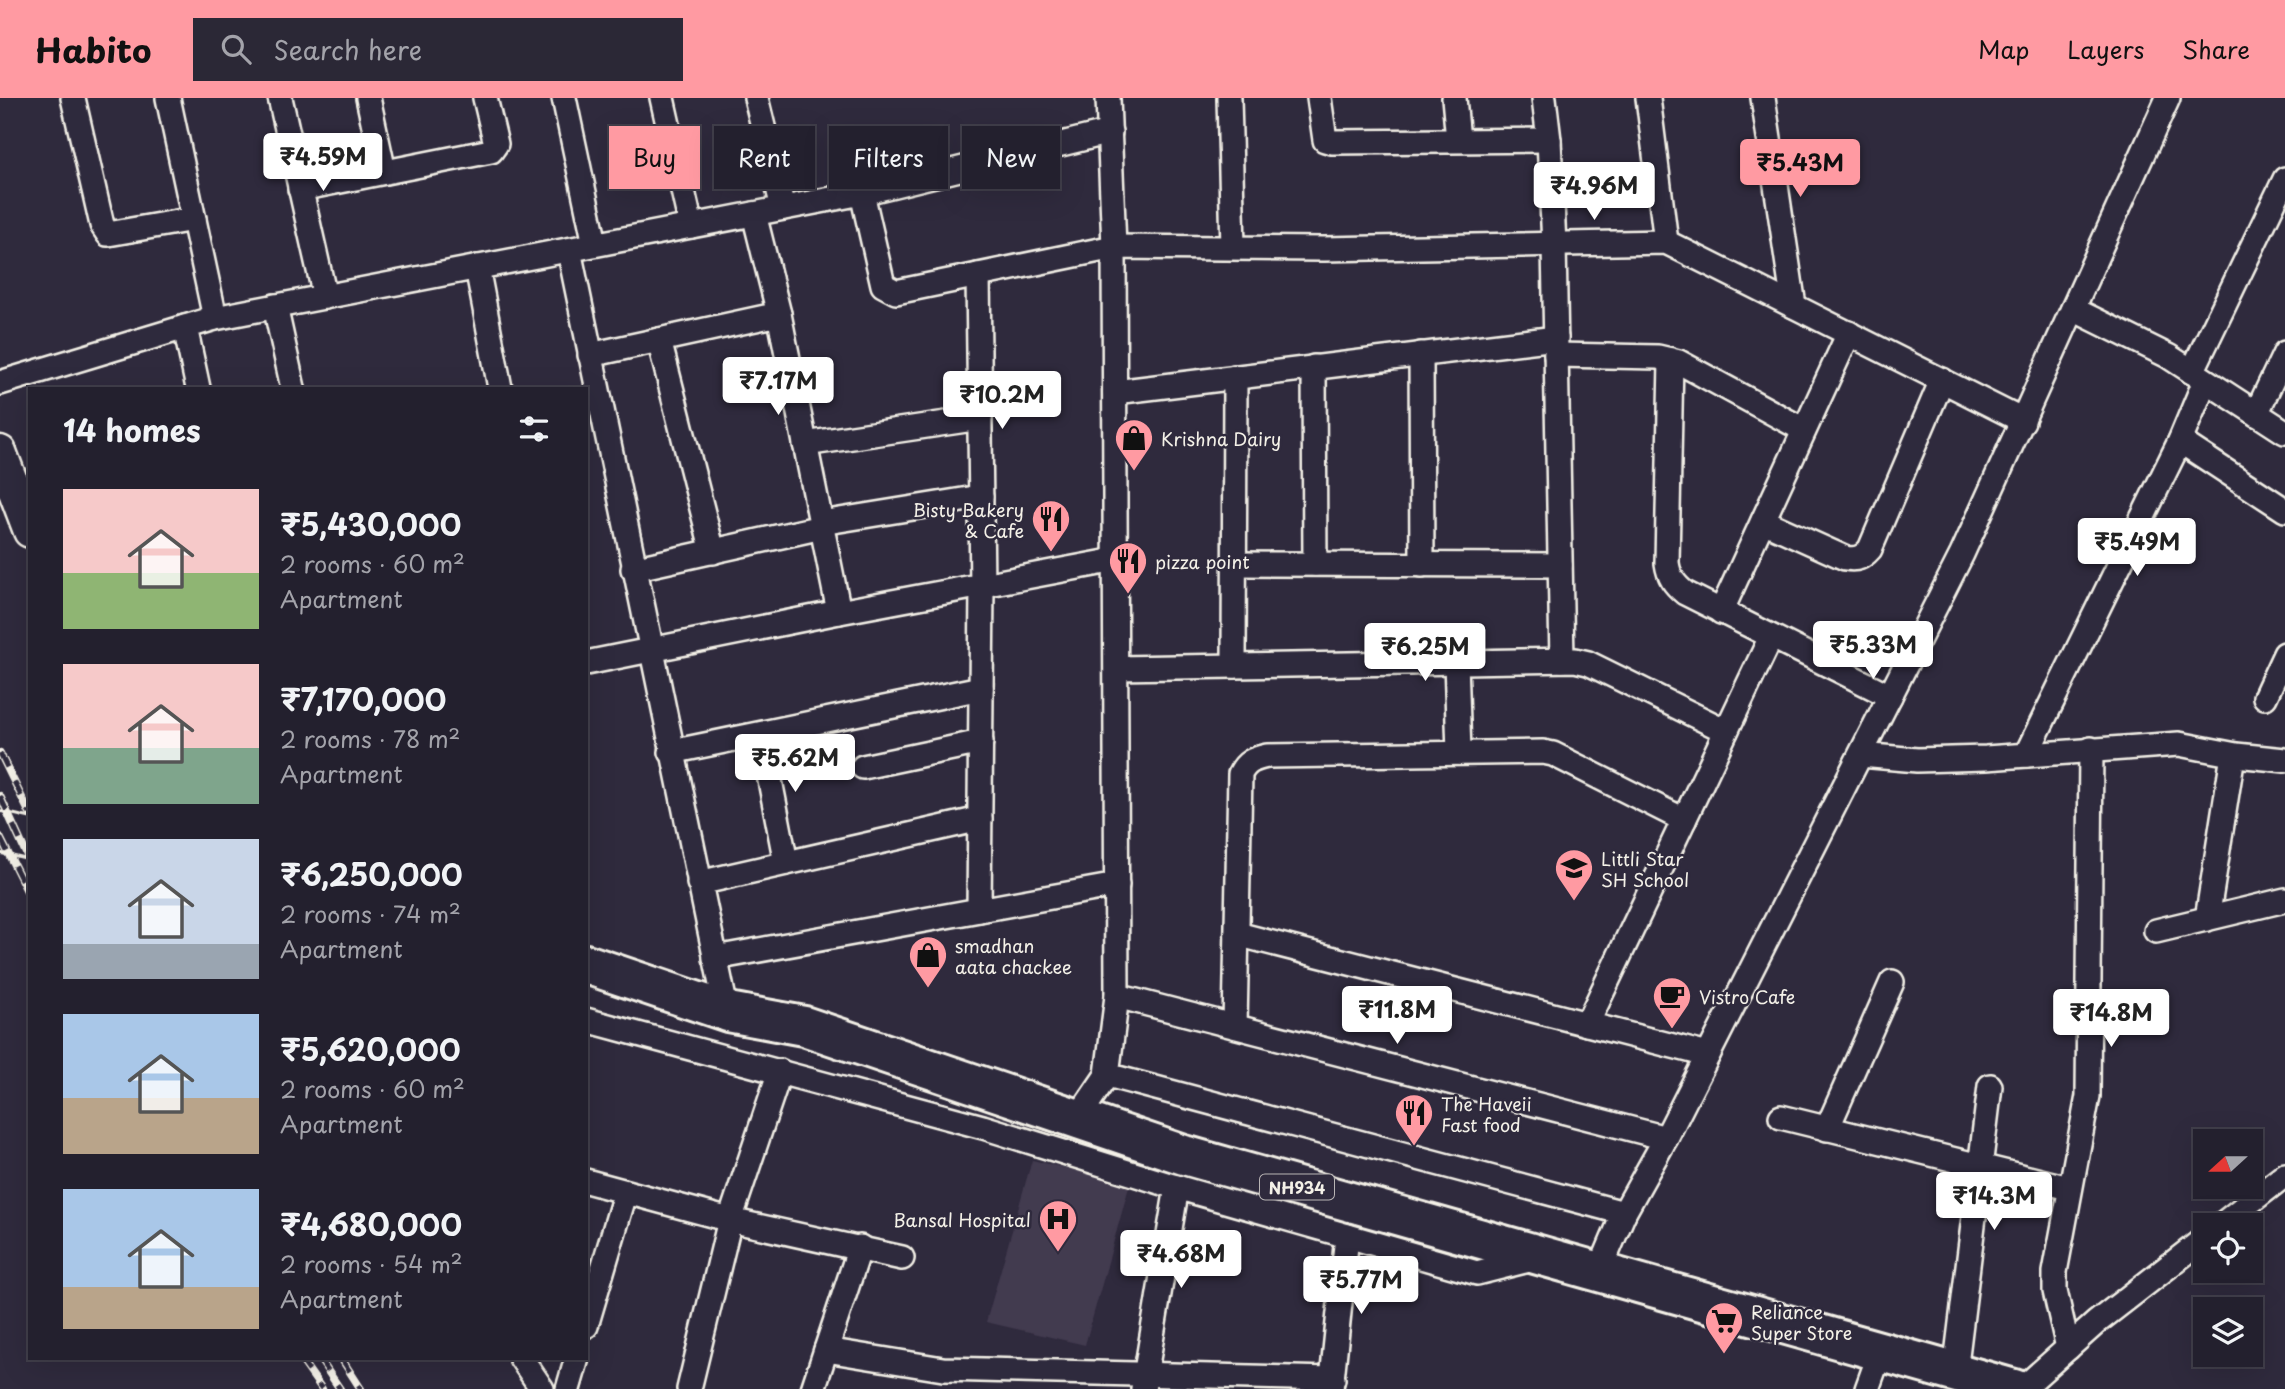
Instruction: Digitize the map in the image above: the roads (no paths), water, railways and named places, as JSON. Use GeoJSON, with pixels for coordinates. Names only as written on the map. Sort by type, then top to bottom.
{"type":"FeatureCollection","features":[{"type":"Feature","properties":{"kind":"highway"},"geometry":{"type":"LineString","coordinates":[[0,832],[28,839]]}},
{"type":"Feature","properties":{"kind":"highway","name":"NH934"},"geometry":{"type":"LineString","coordinates":[[588,965],[728,1012],[804,1026],[1184,1155],[2014,1389]]}},
{"type":"Feature","properties":{"kind":"main road"},"geometry":{"type":"LineString","coordinates":[[0,452],[28,526]]}},
{"type":"Feature","properties":{"kind":"street"},"geometry":{"type":"LineString","coordinates":[[73,98],[102,225],[108,234],[194,219]]}},
{"type":"Feature","properties":{"kind":"street"},"geometry":{"type":"LineString","coordinates":[[168,98],[215,317]]}},
{"type":"Feature","properties":{"kind":"street"},"geometry":{"type":"LineString","coordinates":[[280,98],[325,296]]}},
{"type":"Feature","properties":{"kind":"street"},"geometry":{"type":"LineString","coordinates":[[368,98],[384,172]]}},
{"type":"Feature","properties":{"kind":"street"},"geometry":{"type":"LineString","coordinates":[[300,189],[495,148],[485,98]]}},
{"type":"Feature","properties":{"kind":"street"},"geometry":{"type":"LineString","coordinates":[[564,98],[595,244]]}},
{"type":"Feature","properties":{"kind":"street"},"geometry":{"type":"LineString","coordinates":[[662,98],[691,226]]}},
{"type":"Feature","properties":{"kind":"street"},"geometry":{"type":"LineString","coordinates":[[1077,1119],[1107,1075],[1117,996],[1114,247],[1108,98]]}},
{"type":"Feature","properties":{"kind":"street"},"geometry":{"type":"LineString","coordinates":[[1229,98],[1233,247]]}},
{"type":"Feature","properties":{"kind":"street"},"geometry":{"type":"LineString","coordinates":[[1319,98],[1322,133],[1325,139],[1332,142],[1549,140]]}},
{"type":"Feature","properties":{"kind":"street"},"geometry":{"type":"LineString","coordinates":[[1454,98],[1458,140]]}},
{"type":"Feature","properties":{"kind":"street"},"geometry":{"type":"LineString","coordinates":[[1544,98],[1549,140],[1554,245],[1562,660]]}},
{"type":"Feature","properties":{"kind":"street"},"geometry":{"type":"LineString","coordinates":[[1648,98],[1666,243]]}},
{"type":"Feature","properties":{"kind":"street"},"geometry":{"type":"LineString","coordinates":[[1763,98],[1794,306]]}},
{"type":"Feature","properties":{"kind":"street"},"geometry":{"type":"LineString","coordinates":[[1599,1272],[1624,1213],[1666,1138],[1962,554],[2168,98]]}},
{"type":"Feature","properties":{"kind":"street"},"geometry":{"type":"LineString","coordinates":[[761,99],[783,208]]}},
{"type":"Feature","properties":{"kind":"street"},"geometry":{"type":"LineString","coordinates":[[0,383],[215,317],[862,193],[1110,132]]}},
{"type":"Feature","properties":{"kind":"street"},"geometry":{"type":"LineString","coordinates":[[2026,755],[2180,441],[2199,377],[2285,179]]}},
{"type":"Feature","properties":{"kind":"street"},"geometry":{"type":"LineString","coordinates":[[862,193],[883,285],[887,290],[896,292],[1114,247],[1666,243],[2022,421]]}},
{"type":"Feature","properties":{"kind":"street"},"geometry":{"type":"LineString","coordinates":[[754,214],[779,314],[839,612]]}},
{"type":"Feature","properties":{"kind":"street"},"geometry":{"type":"LineString","coordinates":[[569,250],[649,650],[724,999]]}},
{"type":"Feature","properties":{"kind":"street"},"geometry":{"type":"LineString","coordinates":[[477,267],[499,387]]}},
{"type":"Feature","properties":{"kind":"street"},"geometry":{"type":"LineString","coordinates":[[978,275],[982,587],[979,910]]}},
{"type":"Feature","properties":{"kind":"street"},"geometry":{"type":"LineString","coordinates":[[275,306],[293,387]]}},
{"type":"Feature","properties":{"kind":"street"},"geometry":{"type":"LineString","coordinates":[[2073,309],[2168,356],[2285,432]]}},
{"type":"Feature","properties":{"kind":"street"},"geometry":{"type":"LineString","coordinates":[[590,355],[779,314]]}},
{"type":"Feature","properties":{"kind":"street"},"geometry":{"type":"LineString","coordinates":[[186,327],[198,387]]}},
{"type":"Feature","properties":{"kind":"street"},"geometry":{"type":"LineString","coordinates":[[1721,611],[1849,333]]}},
{"type":"Feature","properties":{"kind":"street"},"geometry":{"type":"LineString","coordinates":[[659,340],[713,552]]}},
{"type":"Feature","properties":{"kind":"street"},"geometry":{"type":"LineString","coordinates":[[1115,392],[1421,355],[1556,347],[1671,360],[1804,430]]}},
{"type":"Feature","properties":{"kind":"street"},"geometry":{"type":"LineString","coordinates":[[2256,414],[2285,354]]}},
{"type":"Feature","properties":{"kind":"street"},"geometry":{"type":"LineString","coordinates":[[1421,355],[1423,565]]}},
{"type":"Feature","properties":{"kind":"street"},"geometry":{"type":"LineString","coordinates":[[1671,360],[1668,574],[1685,593],[1890,696]]}},
{"type":"Feature","properties":{"kind":"street"},"geometry":{"type":"LineString","coordinates":[[1314,368],[1315,564]]}},
{"type":"Feature","properties":{"kind":"street"},"geometry":{"type":"LineString","coordinates":[[1234,666],[1235,377]]}},
{"type":"Feature","properties":{"kind":"street"},"geometry":{"type":"LineString","coordinates":[[1763,521],[1845,558],[1856,560],[1863,557],[1870,549],[1942,380]]}},
{"type":"Feature","properties":{"kind":"street"},"geometry":{"type":"LineString","coordinates":[[805,444],[980,418]]}},
{"type":"Feature","properties":{"kind":"street"},"geometry":{"type":"LineString","coordinates":[[2180,441],[2285,510]]}},
{"type":"Feature","properties":{"kind":"street"},"geometry":{"type":"LineString","coordinates":[[633,569],[822,525],[981,497]]}},
{"type":"Feature","properties":{"kind":"street"},"geometry":{"type":"LineString","coordinates":[[588,663],[1116,560]]}},
{"type":"Feature","properties":{"kind":"street"},"geometry":{"type":"LineString","coordinates":[[1235,564],[1560,565]]}},
{"type":"Feature","properties":{"kind":"street"},"geometry":{"type":"LineString","coordinates":[[1587,1024],[1771,636]]}},
{"type":"Feature","properties":{"kind":"street"},"geometry":{"type":"LineString","coordinates":[[2265,697],[2285,654]]}},
{"type":"Feature","properties":{"kind":"street"},"geometry":{"type":"LineString","coordinates":[[1117,668],[1562,660],[1588,663],[1726,731]]}},
{"type":"Feature","properties":{"kind":"street"},"geometry":{"type":"LineString","coordinates":[[1455,661],[1459,753]]}},
{"type":"Feature","properties":{"kind":"street"},"geometry":{"type":"LineString","coordinates":[[671,752],[981,688]]}},
{"type":"Feature","properties":{"kind":"street"},"geometry":{"type":"LineString","coordinates":[[761,734],[786,863]]}},
{"type":"Feature","properties":{"kind":"street"},"geometry":{"type":"LineString","coordinates":[[863,767],[981,742]]}},
{"type":"Feature","properties":{"kind":"street"},"geometry":{"type":"LineString","coordinates":[[1861,755],[1917,760],[2190,744],[2233,755],[2285,760]]}},
{"type":"Feature","properties":{"kind":"street"},"geometry":{"type":"LineString","coordinates":[[2068,1348],[2055,1291],[2054,1272],[2088,1088],[2091,750]]}},
{"type":"Feature","properties":{"kind":"street"},"geometry":{"type":"LineString","coordinates":[[1236,1026],[1240,774],[1245,764],[1267,756],[1553,754],[1684,820]]}},
{"type":"Feature","properties":{"kind":"street"},"geometry":{"type":"LineString","coordinates":[[2207,919],[2233,755]]}},
{"type":"Feature","properties":{"kind":"street"},"geometry":{"type":"LineString","coordinates":[[699,883],[980,819]]}},
{"type":"Feature","properties":{"kind":"street"},"geometry":{"type":"LineString","coordinates":[[715,958],[1117,885]]}},
{"type":"Feature","properties":{"kind":"street"},"geometry":{"type":"LineString","coordinates":[[2156,931],[2285,900]]}},
{"type":"Feature","properties":{"kind":"street"},"geometry":{"type":"LineString","coordinates":[[1237,934],[1708,1055]]}},
{"type":"Feature","properties":{"kind":"street"},"geometry":{"type":"LineString","coordinates":[[1827,1129],[1892,982]]}},
{"type":"Feature","properties":{"kind":"street"},"geometry":{"type":"LineString","coordinates":[[1117,996],[1666,1138]]}},
{"type":"Feature","properties":{"kind":"street"},"geometry":{"type":"LineString","coordinates":[[588,1021],[983,1127],[1177,1187],[1477,1273],[1543,1256]]}},
{"type":"Feature","properties":{"kind":"street"},"geometry":{"type":"LineString","coordinates":[[689,1389],[730,1220],[780,1071]]}},
{"type":"Feature","properties":{"kind":"street"},"geometry":{"type":"LineString","coordinates":[[1107,1075],[1624,1213]]}},
{"type":"Feature","properties":{"kind":"street"},"geometry":{"type":"LineString","coordinates":[[1955,1372],[1990,1086]]}},
{"type":"Feature","properties":{"kind":"street"},"geometry":{"type":"LineString","coordinates":[[1781,1117],[2069,1188]]}},
{"type":"Feature","properties":{"kind":"street"},"geometry":{"type":"LineString","coordinates":[[2236,1213],[2285,1175]]}},
{"type":"Feature","properties":{"kind":"street"},"geometry":{"type":"LineString","coordinates":[[588,1182],[625,1194],[730,1220],[902,1258]]}},
{"type":"Feature","properties":{"kind":"street"},"geometry":{"type":"LineString","coordinates":[[1143,1381],[1177,1187]]}},
{"type":"Feature","properties":{"kind":"street"},"geometry":{"type":"LineString","coordinates":[[588,1318],[625,1194]]}},
{"type":"Feature","properties":{"kind":"street"},"geometry":{"type":"LineString","coordinates":[[826,1350],[922,1368],[1143,1381],[1332,1384],[1347,1236]]}},
{"type":"Feature","properties":{"kind":"street"},"geometry":{"type":"LineString","coordinates":[[813,1389],[860,1247]]}},
{"type":"Feature","properties":{"kind":"street"},"geometry":{"type":"LineString","coordinates":[[2022,1389],[2068,1348],[2193,1248]]}},
{"type":"Feature","properties":{"kind":"street"},"geometry":{"type":"LineString","coordinates":[[1867,1389],[1880,1353]]}},
{"type":"Feature","properties":{"kind":"street"},"geometry":{"type":"LineString","coordinates":[[523,1360],[542,1389]]}},
{"type":"Feature","properties":{"kind":"street"},"geometry":{"type":"LineString","coordinates":[[568,1389],[576,1360]]}},
{"type":"Feature","properties":{"kind":"railway"},"geometry":{"type":"LineString","coordinates":[[0,753],[28,810]]}},
{"type":"Feature","properties":{"kind":"railway"},"geometry":{"type":"LineString","coordinates":[[0,796],[28,858]]}},
{"type":"Feature","properties":{"kind":"railway"},"geometry":{"type":"LineString","coordinates":[[0,837],[28,893]]}},
{"type":"Feature","properties":{"kind":"railway"},"geometry":{"type":"LineString","coordinates":[[301,1360],[322,1389]]}},
{"type":"Feature","properties":{"kind":"railway"},"geometry":{"type":"LineString","coordinates":[[320,1360],[340,1389]]}},
{"type":"Feature","properties":{"kind":"railway"},"geometry":{"type":"LineString","coordinates":[[342,1360],[361,1389]]}},
{"type":"Feature","properties":{"kind":"place","name":"Krishna Dairy"},"geometry":{"type":"Point","coordinates":[1134,472]}},
{"type":"Feature","properties":{"kind":"place","name":"Bisty Bakery & Cafe"},"geometry":{"type":"Point","coordinates":[1051,553]}},
{"type":"Feature","properties":{"kind":"place","name":"pizza point"},"geometry":{"type":"Point","coordinates":[1128,595]}},
{"type":"Feature","properties":{"kind":"place","name":"Littli Star SH School"},"geometry":{"type":"Point","coordinates":[1574,902]}},
{"type":"Feature","properties":{"kind":"place","name":"smadhan aata chackee"},"geometry":{"type":"Point","coordinates":[928,989]}},
{"type":"Feature","properties":{"kind":"place","name":"Vistro Cafe"},"geometry":{"type":"Point","coordinates":[1672,1030]}},
{"type":"Feature","properties":{"kind":"place","name":"The Haveii Fast food"},"geometry":{"type":"Point","coordinates":[1414,1147]}},
{"type":"Feature","properties":{"kind":"place","name":"Bansal Hospital"},"geometry":{"type":"Point","coordinates":[1058,1253]}},
{"type":"Feature","properties":{"kind":"place","name":"Reliance Super Store"},"geometry":{"type":"Point","coordinates":[1724,1355]}}]}
